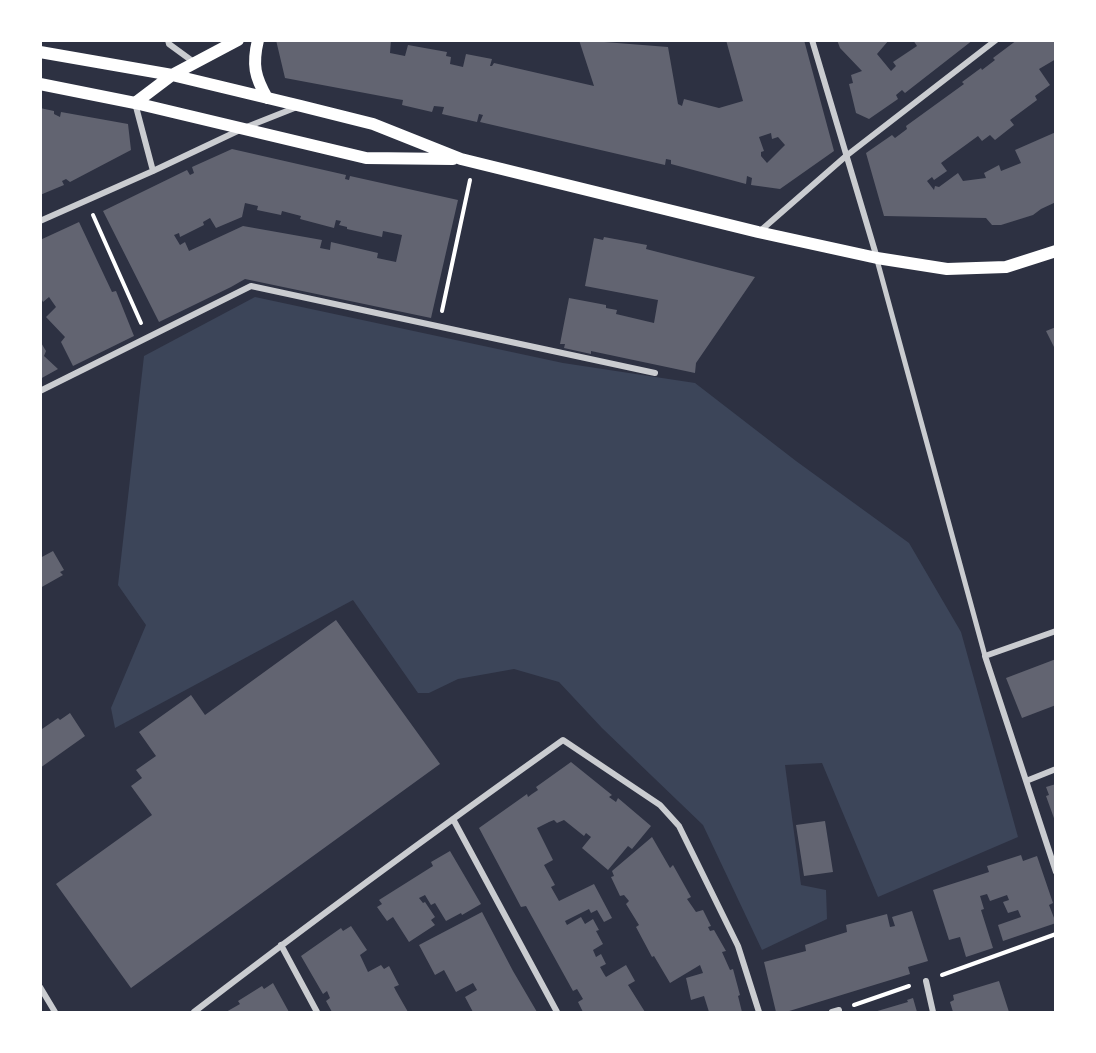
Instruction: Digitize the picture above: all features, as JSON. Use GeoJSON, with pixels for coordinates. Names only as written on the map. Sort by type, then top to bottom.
{"type":"FeatureCollection","features":[{"type":"Feature","properties":{"kind":"main road"},"geometry":{"type":"LineString","coordinates":[[135,103],[172,75],[237,40]]}},
{"type":"Feature","properties":{"kind":"main road"},"geometry":{"type":"LineString","coordinates":[[258,40],[256,74],[258,83],[267,98]]}},
{"type":"Feature","properties":{"kind":"main road"},"geometry":{"type":"LineString","coordinates":[[40,52],[172,75],[301,106],[373,124],[461,159],[758,232],[877,258],[947,269],[1006,267],[1056,251]]}},
{"type":"Feature","properties":{"kind":"main road"},"geometry":{"type":"LineString","coordinates":[[40,84],[135,103],[366,158],[461,159]]}},
{"type":"Feature","properties":{"kind":"street"},"geometry":{"type":"LineString","coordinates":[[168,40],[195,63]]}},
{"type":"Feature","properties":{"kind":"street"},"geometry":{"type":"LineString","coordinates":[[812,40],[877,258],[985,656],[1056,872]]}},
{"type":"Feature","properties":{"kind":"street"},"geometry":{"type":"LineString","coordinates":[[758,232],[846,156],[996,40]]}},
{"type":"Feature","properties":{"kind":"street"},"geometry":{"type":"LineString","coordinates":[[135,103],[153,171]]}},
{"type":"Feature","properties":{"kind":"street"},"geometry":{"type":"LineString","coordinates":[[40,221],[244,128],[301,106]]}},
{"type":"Feature","properties":{"kind":"street"},"geometry":{"type":"LineString","coordinates":[[40,391],[251,286],[655,373]]}},
{"type":"Feature","properties":{"kind":"street"},"geometry":{"type":"LineString","coordinates":[[985,656],[1056,631]]}},
{"type":"Feature","properties":{"kind":"street"},"geometry":{"type":"LineString","coordinates":[[194,1012],[281,945],[563,740],[660,805],[679,826],[738,946],[759,1012]]}},
{"type":"Feature","properties":{"kind":"street"},"geometry":{"type":"LineString","coordinates":[[1026,781],[1056,769]]}},
{"type":"Feature","properties":{"kind":"street"},"geometry":{"type":"LineString","coordinates":[[453,819],[557,1012]]}},
{"type":"Feature","properties":{"kind":"street"},"geometry":{"type":"LineString","coordinates":[[281,945],[317,1012]]}},
{"type":"Feature","properties":{"kind":"street"},"geometry":{"type":"LineString","coordinates":[[926,981],[933,1012]]}},
{"type":"Feature","properties":{"kind":"street"},"geometry":{"type":"LineString","coordinates":[[40,987],[55,1012]]}},
{"type":"Feature","properties":{"kind":"path"},"geometry":{"type":"LineString","coordinates":[[439,326],[474,162]]}},
{"type":"Feature","properties":{"kind":"path"},"geometry":{"type":"LineString","coordinates":[[86,201],[148,338]]}},
{"type":"Feature","properties":{"kind":"path"},"geometry":{"type":"LineString","coordinates":[[836,1011],[1056,934]]}},
{"type":"Feature","properties":{"kind":"shaded area"},"geometry":{"type":"Polygon","coordinates":[[[255,297],[563,363],[695,383],[796,461],[909,543],[961,632],[1018,837],[878,897],[822,763],[785,765],[801,885],[826,890],[827,919],[762,950],[703,825],[602,728],[559,682],[514,669],[458,679],[429,693],[418,693],[353,600],[115,728],[111,708],[146,625],[118,585],[144,356],[255,297]]]}},
{"type":"Feature","properties":{"kind":"building"},"geometry":{"type":"Polygon","coordinates":[[[276,40],[391,40],[390,53],[405,56],[408,45],[447,52],[446,56],[451,57],[450,64],[463,67],[466,54],[492,59],[490,66],[494,63],[594,86],[579,40],[668,47],[678,104],[682,106],[684,99],[719,108],[743,101],[726,40],[804,40],[834,151],[780,189],[751,185],[752,178],[747,176],[746,184],[671,164],[671,160],[666,159],[665,165],[480,122],[483,115],[479,114],[477,122],[442,114],[444,107],[434,106],[432,112],[402,105],[403,100],[285,78],[276,40]],[[771,133],[759,137],[764,151],[761,152],[761,156],[767,163],[785,145],[778,137],[772,139],[771,133]]]}},
{"type":"Feature","properties":{"kind":"building"},"geometry":{"type":"Polygon","coordinates":[[[837,40],[889,40],[877,54],[891,71],[896,66],[893,62],[917,46],[913,40],[973,40],[905,93],[902,90],[896,95],[898,99],[869,119],[856,113],[849,84],[853,83],[851,75],[862,71],[840,48],[837,40]]]}},
{"type":"Feature","properties":{"kind":"building"},"geometry":{"type":"Polygon","coordinates":[[[1017,40],[1056,40],[1056,59],[1039,69],[1050,85],[1035,96],[1037,100],[1010,120],[1014,125],[995,140],[990,135],[982,141],[978,136],[941,163],[947,171],[934,180],[932,177],[927,181],[934,190],[935,186],[939,187],[958,173],[963,181],[986,178],[984,173],[999,165],[1001,171],[1021,163],[1015,150],[1056,132],[1056,202],[1033,215],[1001,225],[992,225],[986,218],[884,216],[866,153],[892,135],[895,138],[907,129],[906,126],[964,84],[962,82],[995,60],[993,58],[1017,40]]]}},
{"type":"Feature","properties":{"kind":"building"},"geometry":{"type":"Polygon","coordinates":[[[40,108],[54,111],[54,114],[60,117],[61,112],[128,124],[131,150],[70,182],[66,179],[62,181],[64,185],[40,195],[40,108]]]}},
{"type":"Feature","properties":{"kind":"building"},"geometry":{"type":"Polygon","coordinates":[[[232,149],[346,175],[345,179],[349,180],[350,176],[458,200],[431,318],[245,279],[159,322],[103,211],[187,170],[190,175],[194,173],[192,167],[232,149]],[[245,203],[242,217],[216,228],[210,218],[203,222],[204,225],[180,237],[179,233],[174,235],[180,245],[185,242],[189,251],[243,226],[322,240],[320,248],[330,250],[331,242],[378,253],[377,258],[396,262],[402,235],[383,231],[382,237],[347,229],[339,225],[341,221],[336,220],[334,228],[300,219],[301,216],[282,211],[281,215],[257,210],[258,206],[245,203]]]}},
{"type":"Feature","properties":{"kind":"building"},"geometry":{"type":"Polygon","coordinates":[[[79,222],[112,292],[116,291],[134,336],[73,366],[61,342],[65,337],[46,317],[56,307],[49,297],[43,302],[40,296],[40,240],[79,222]]]}},
{"type":"Feature","properties":{"kind":"building"},"geometry":{"type":"Polygon","coordinates":[[[604,237],[647,245],[646,249],[755,277],[696,363],[695,373],[591,351],[591,354],[564,348],[565,344],[560,344],[569,298],[606,305],[606,308],[617,310],[616,314],[654,323],[658,300],[585,286],[594,238],[603,240],[604,237]]]}},
{"type":"Feature","properties":{"kind":"building"},"geometry":{"type":"Polygon","coordinates":[[[1056,327],[1056,351],[1046,331],[1056,327]]]}},
{"type":"Feature","properties":{"kind":"building"},"geometry":{"type":"Polygon","coordinates":[[[40,341],[46,351],[44,356],[58,369],[40,379],[40,341]]]}},
{"type":"Feature","properties":{"kind":"building"},"geometry":{"type":"Polygon","coordinates":[[[53,551],[64,570],[60,572],[63,575],[40,588],[40,558],[53,551]]]}},
{"type":"Feature","properties":{"kind":"building"},"geometry":{"type":"Polygon","coordinates":[[[336,620],[440,764],[131,988],[56,884],[152,815],[131,786],[142,778],[136,770],[156,756],[139,732],[191,695],[205,715],[336,620]]]}},
{"type":"Feature","properties":{"kind":"building"},"geometry":{"type":"Polygon","coordinates":[[[1056,659],[1056,705],[1022,718],[1006,678],[1056,659]]]}},
{"type":"Feature","properties":{"kind":"building"},"geometry":{"type":"Polygon","coordinates":[[[70,713],[85,736],[40,768],[40,725],[42,729],[70,713]]]}},
{"type":"Feature","properties":{"kind":"building"},"geometry":{"type":"Polygon","coordinates":[[[571,762],[612,795],[609,797],[616,802],[618,798],[651,826],[632,849],[628,846],[608,870],[582,848],[591,837],[586,833],[584,836],[564,820],[557,823],[554,820],[537,828],[553,860],[544,865],[555,885],[551,887],[559,901],[594,884],[612,918],[604,922],[597,910],[591,913],[589,909],[565,921],[567,925],[581,917],[585,924],[593,919],[603,944],[593,950],[596,957],[601,954],[606,964],[600,967],[606,977],[626,965],[635,981],[628,985],[645,1012],[583,1012],[578,1002],[583,999],[577,989],[573,991],[526,906],[521,907],[479,828],[527,794],[528,797],[538,790],[536,787],[571,762]]]}},
{"type":"Feature","properties":{"kind":"building"},"geometry":{"type":"Polygon","coordinates":[[[1056,784],[1055,821],[1046,796],[1049,795],[1046,787],[1056,784]]]}},
{"type":"Feature","properties":{"kind":"building"},"geometry":{"type":"Polygon","coordinates":[[[825,821],[833,872],[804,876],[796,825],[825,821]]]}},
{"type":"Feature","properties":{"kind":"building"},"geometry":{"type":"Polygon","coordinates":[[[652,837],[670,868],[673,865],[691,897],[687,899],[696,912],[703,910],[711,926],[708,927],[710,931],[714,930],[726,951],[722,952],[730,970],[733,969],[742,1012],[709,1012],[704,996],[691,1000],[686,978],[703,973],[700,965],[670,983],[654,956],[652,957],[636,927],[639,925],[626,904],[629,901],[624,895],[620,896],[611,877],[614,876],[612,871],[652,837]]]}},
{"type":"Feature","properties":{"kind":"building"},"geometry":{"type":"Polygon","coordinates":[[[450,851],[481,904],[446,921],[435,903],[431,905],[425,895],[419,898],[423,903],[425,902],[435,917],[431,920],[435,925],[409,942],[393,917],[387,921],[377,907],[382,904],[379,900],[433,866],[431,862],[450,851]]]}},
{"type":"Feature","properties":{"kind":"building"},"geometry":{"type":"Polygon","coordinates":[[[1021,855],[1023,861],[1037,856],[1053,903],[1049,905],[1056,923],[1003,941],[998,925],[1021,917],[1018,910],[1008,913],[1003,902],[1009,900],[1007,895],[990,901],[987,894],[980,896],[984,909],[981,910],[993,948],[966,957],[960,937],[949,940],[933,890],[989,872],[987,866],[1021,855]]]}},
{"type":"Feature","properties":{"kind":"building"},"geometry":{"type":"Polygon","coordinates":[[[912,911],[928,961],[908,967],[910,974],[786,1012],[776,1012],[764,962],[806,951],[805,945],[847,932],[846,925],[887,914],[890,927],[895,926],[892,917],[912,911]]]}},
{"type":"Feature","properties":{"kind":"building"},"geometry":{"type":"Polygon","coordinates":[[[482,912],[537,1012],[473,1012],[465,997],[477,990],[473,983],[456,992],[444,970],[435,975],[419,945],[482,912]]]}},
{"type":"Feature","properties":{"kind":"building"},"geometry":{"type":"Polygon","coordinates":[[[351,926],[367,950],[360,955],[368,972],[381,965],[384,969],[389,966],[399,985],[394,987],[408,1012],[332,1012],[326,1001],[330,998],[327,991],[323,994],[301,956],[341,928],[343,931],[351,926]]]}},
{"type":"Feature","properties":{"kind":"building"},"geometry":{"type":"Polygon","coordinates":[[[999,981],[1009,1012],[953,1012],[950,1002],[954,1000],[953,995],[999,981]]]}},
{"type":"Feature","properties":{"kind":"building"},"geometry":{"type":"Polygon","coordinates":[[[273,983],[289,1012],[226,1012],[240,1004],[238,1001],[262,986],[264,989],[273,983]]]}},
{"type":"Feature","properties":{"kind":"building"},"geometry":{"type":"Polygon","coordinates":[[[913,998],[917,1012],[874,1012],[908,1002],[907,1000],[913,998]]]}}]}
